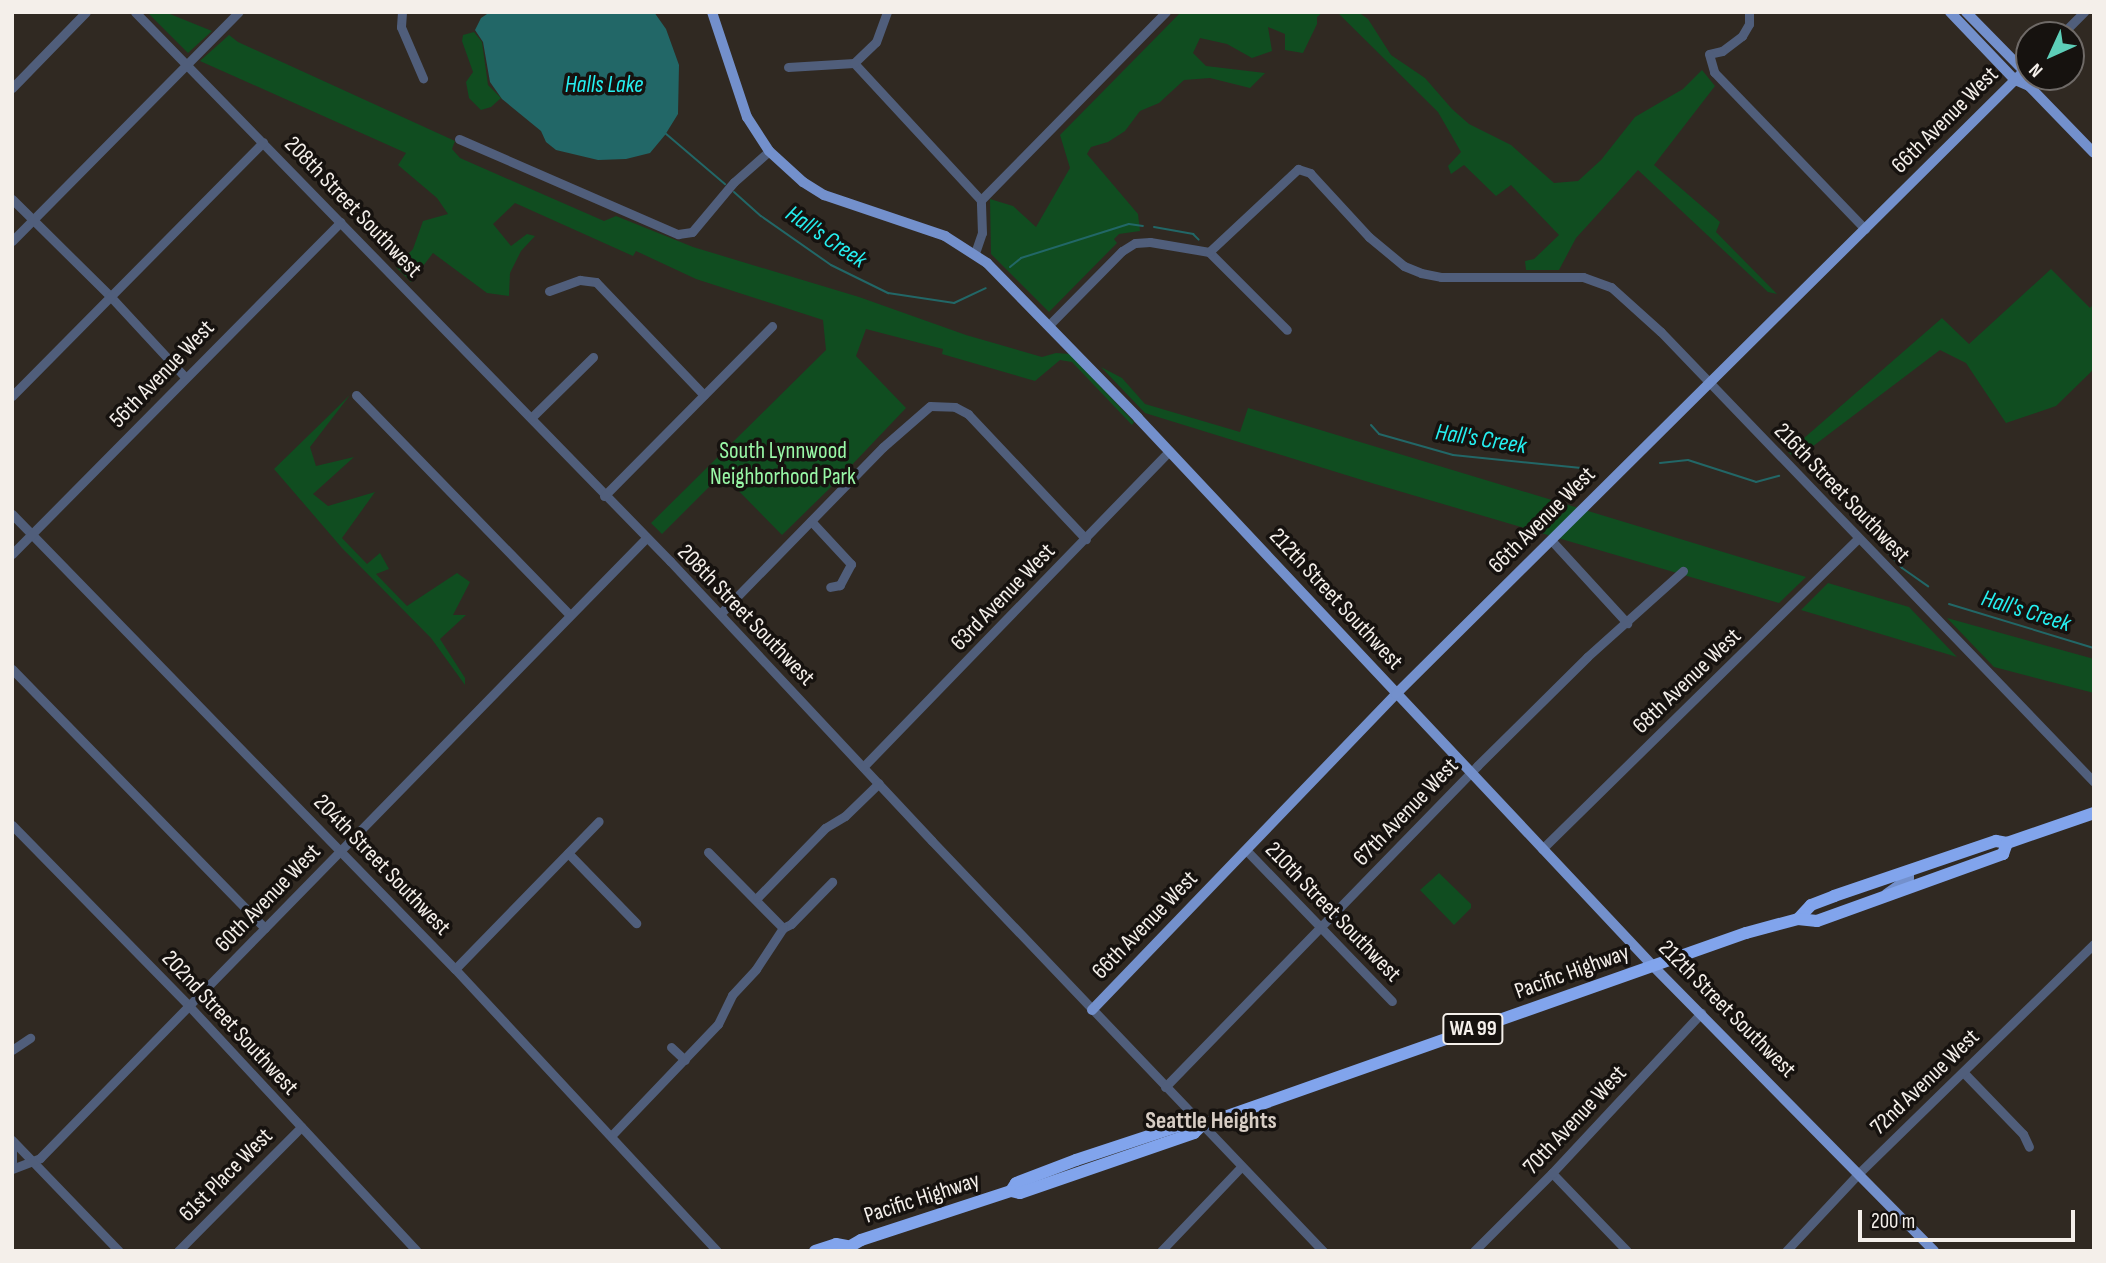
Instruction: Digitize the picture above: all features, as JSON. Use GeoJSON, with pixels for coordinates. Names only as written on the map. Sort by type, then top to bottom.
{"type":"FeatureCollection","features":[{"type":"Feature","properties":{"kind":"highway","name":"Pacific Highway"},"geometry":{"type":"LineString","coordinates":[[1798,919],[1811,905],[1996,841],[2007,843],[2094,813]]}},
{"type":"Feature","properties":{"kind":"highway","name":"Pacific Highway"},"geometry":{"type":"LineString","coordinates":[[1044,1179],[1072,1161],[1185,1124],[1202,1125],[1653,966],[1798,919],[1817,921],[2003,854],[2007,843]]}},
{"type":"Feature","properties":{"kind":"highway","name":"Pacific Highway"},"geometry":{"type":"LineString","coordinates":[[815,1251],[836,1244],[844,1248],[1012,1191],[1016,1183],[1044,1179],[1194,1133],[1202,1125]]}},
{"type":"Feature","properties":{"kind":"main road","name":"212th Street Southwest"},"geometry":{"type":"LineString","coordinates":[[712,12],[747,117],[769,151],[794,174],[824,195],[917,225],[975,253],[1049,325],[1169,451],[1653,966],[1934,1251]]}},
{"type":"Feature","properties":{"kind":"main road"},"geometry":{"type":"LineString","coordinates":[[1950,12],[2015,80]]}},
{"type":"Feature","properties":{"kind":"main road"},"geometry":{"type":"LineString","coordinates":[[1966,12],[2015,58]]}},
{"type":"Feature","properties":{"kind":"main road","name":"66th Avenue West"},"geometry":{"type":"LineString","coordinates":[[1093,1010],[1396,694],[2015,80]]}},
{"type":"Feature","properties":{"kind":"main road"},"geometry":{"type":"LineString","coordinates":[[2034,91],[2094,153]]}},
{"type":"Feature","properties":{"kind":"main road"},"geometry":{"type":"LineString","coordinates":[[1884,896],[1909,878],[1909,872]]}},
{"type":"Feature","properties":{"kind":"street"},"geometry":{"type":"LineString","coordinates":[[12,88],[86,12]]}},
{"type":"Feature","properties":{"kind":"street","name":"208th Street Southwest"},"geometry":{"type":"LineString","coordinates":[[135,12],[719,614],[1322,1251]]}},
{"type":"Feature","properties":{"kind":"street"},"geometry":{"type":"LineString","coordinates":[[12,241],[239,12]]}},
{"type":"Feature","properties":{"kind":"street"},"geometry":{"type":"LineString","coordinates":[[402,12],[401,27],[423,78]]}},
{"type":"Feature","properties":{"kind":"street"},"geometry":{"type":"LineString","coordinates":[[788,67],[854,63],[876,42],[887,12]]}},
{"type":"Feature","properties":{"kind":"street"},"geometry":{"type":"LineString","coordinates":[[981,200],[1166,12]]}},
{"type":"Feature","properties":{"kind":"street"},"geometry":{"type":"LineString","coordinates":[[1749,12],[1749,24],[1742,36],[1722,51],[1709,54],[1714,72],[1865,229]]}},
{"type":"Feature","properties":{"kind":"street"},"geometry":{"type":"LineString","coordinates":[[854,63],[981,200],[982,233],[975,253]]}},
{"type":"Feature","properties":{"kind":"street"},"geometry":{"type":"LineString","coordinates":[[459,139],[478,149],[494,151],[601,202],[678,234],[692,233],[734,182],[769,151]]}},
{"type":"Feature","properties":{"kind":"street"},"geometry":{"type":"LineString","coordinates":[[12,396],[262,142]]}},
{"type":"Feature","properties":{"kind":"street","name":"216th Street Southwest"},"geometry":{"type":"LineString","coordinates":[[1209,252],[1295,170],[1301,169],[1310,173],[1369,237],[1404,266],[1441,277],[1583,276],[1611,287],[1710,383],[2094,782]]}},
{"type":"Feature","properties":{"kind":"street"},"geometry":{"type":"LineString","coordinates":[[12,199],[110,296],[185,377]]}},
{"type":"Feature","properties":{"kind":"street","name":"56th Avenue West"},"geometry":{"type":"LineString","coordinates":[[12,554],[341,222]]}},
{"type":"Feature","properties":{"kind":"street"},"geometry":{"type":"LineString","coordinates":[[1049,325],[1122,251],[1135,243],[1150,242],[1209,252],[1287,330]]}},
{"type":"Feature","properties":{"kind":"street"},"geometry":{"type":"LineString","coordinates":[[550,291],[580,280],[596,282],[704,395]]}},
{"type":"Feature","properties":{"kind":"street"},"geometry":{"type":"LineString","coordinates":[[604,496],[772,326]]}},
{"type":"Feature","properties":{"kind":"street"},"geometry":{"type":"LineString","coordinates":[[531,418],[593,357]]}},
{"type":"Feature","properties":{"kind":"street"},"geometry":{"type":"LineString","coordinates":[[356,395],[570,615]]}},
{"type":"Feature","properties":{"kind":"street"},"geometry":{"type":"LineString","coordinates":[[719,614],[922,411],[942,405],[968,414],[1086,539]]}},
{"type":"Feature","properties":{"kind":"street","name":"63rd Avenue West"},"geometry":{"type":"LineString","coordinates":[[863,767],[1169,451]]}},
{"type":"Feature","properties":{"kind":"street","name":"204th Street Southwest"},"geometry":{"type":"LineString","coordinates":[[12,514],[342,850],[717,1251]]}},
{"type":"Feature","properties":{"kind":"street"},"geometry":{"type":"LineString","coordinates":[[811,521],[851,564],[840,585],[830,587]]}},
{"type":"Feature","properties":{"kind":"street","name":"60th Avenue West"},"geometry":{"type":"LineString","coordinates":[[33,1162],[190,1007],[646,538]]}},
{"type":"Feature","properties":{"kind":"street","name":"68th Avenue West"},"geometry":{"type":"LineString","coordinates":[[1542,849],[1858,539]]}},
{"type":"Feature","properties":{"kind":"street"},"geometry":{"type":"LineString","coordinates":[[1551,540],[1627,623]]}},
{"type":"Feature","properties":{"kind":"street","name":"67th Avenue West"},"geometry":{"type":"LineString","coordinates":[[1166,1087],[1470,773],[1587,657],[1682,571]]}},
{"type":"Feature","properties":{"kind":"street"},"geometry":{"type":"LineString","coordinates":[[12,669],[265,928]]}},
{"type":"Feature","properties":{"kind":"street"},"geometry":{"type":"LineString","coordinates":[[757,898],[825,828],[845,816],[879,783]]}},
{"type":"Feature","properties":{"kind":"street"},"geometry":{"type":"LineString","coordinates":[[455,969],[599,821]]}},
{"type":"Feature","properties":{"kind":"street","name":"202nd Street Southwest"},"geometry":{"type":"LineString","coordinates":[[12,825],[190,1007],[416,1251]]}},
{"type":"Feature","properties":{"kind":"street","name":"210th Street Southwest"},"geometry":{"type":"LineString","coordinates":[[1246,850],[1392,1001]]}},
{"type":"Feature","properties":{"kind":"street"},"geometry":{"type":"LineString","coordinates":[[708,852],[757,898],[783,928]]}},
{"type":"Feature","properties":{"kind":"street"},"geometry":{"type":"LineString","coordinates":[[568,853],[636,923]]}},
{"type":"Feature","properties":{"kind":"street"},"geometry":{"type":"LineString","coordinates":[[611,1136],[718,1024],[732,995],[755,969],[783,928],[791,924],[832,882]]}},
{"type":"Feature","properties":{"kind":"street","name":"72nd Avenue West"},"geometry":{"type":"LineString","coordinates":[[1786,1251],[1859,1173],[2094,944]]}},
{"type":"Feature","properties":{"kind":"street","name":"70th Avenue West"},"geometry":{"type":"LineString","coordinates":[[1474,1251],[1552,1173],[1701,1013]]}},
{"type":"Feature","properties":{"kind":"street"},"geometry":{"type":"LineString","coordinates":[[12,1050],[30,1038]]}},
{"type":"Feature","properties":{"kind":"street"},"geometry":{"type":"LineString","coordinates":[[671,1047],[685,1060]]}},
{"type":"Feature","properties":{"kind":"street"},"geometry":{"type":"LineString","coordinates":[[1964,1073],[2023,1134],[2029,1147]]}},
{"type":"Feature","properties":{"kind":"street","name":"61st Place West"},"geometry":{"type":"LineString","coordinates":[[178,1251],[301,1127]]}},
{"type":"Feature","properties":{"kind":"street"},"geometry":{"type":"LineString","coordinates":[[12,1140],[118,1251]]}},
{"type":"Feature","properties":{"kind":"street"},"geometry":{"type":"LineString","coordinates":[[12,1146],[12,1162]]}},
{"type":"Feature","properties":{"kind":"street"},"geometry":{"type":"LineString","coordinates":[[12,1169],[33,1162]]}},
{"type":"Feature","properties":{"kind":"street"},"geometry":{"type":"LineString","coordinates":[[1161,1251],[1241,1167]]}},
{"type":"Feature","properties":{"kind":"street"},"geometry":{"type":"LineString","coordinates":[[1552,1173],[1627,1251]]}},
{"type":"Feature","properties":{"kind":"green space"},"geometry":{"type":"Polygon","coordinates":[[[147,12],[165,12],[212,31],[188,53],[147,12]]]}},
{"type":"Feature","properties":{"kind":"green space"},"geometry":{"type":"Polygon","coordinates":[[[1181,12],[1323,12],[1317,17],[1317,24],[1303,53],[1285,50],[1285,34],[1268,27],[1272,51],[1252,58],[1227,44],[1200,38],[1193,53],[1206,66],[1265,73],[1250,88],[1210,78],[1184,80],[1159,103],[1140,111],[1125,131],[1108,142],[1091,147],[1087,154],[1138,214],[1140,231],[1119,234],[1114,239],[1117,243],[1049,312],[991,254],[990,199],[1013,206],[1036,227],[1070,168],[1060,135],[1181,12]]]}},
{"type":"Feature","properties":{"kind":"green space"},"geometry":{"type":"Polygon","coordinates":[[[1337,12],[1358,12],[1368,19],[1391,55],[1425,78],[1469,124],[1511,145],[1554,183],[1578,181],[1601,160],[1635,117],[1683,89],[1702,70],[1715,86],[1654,165],[1720,222],[1716,232],[1777,294],[1768,292],[1638,170],[1576,238],[1559,270],[1526,270],[1525,261],[1534,259],[1559,235],[1511,185],[1496,196],[1464,165],[1451,174],[1448,166],[1461,152],[1438,112],[1337,12]]]}},
{"type":"Feature","properties":{"kind":"green space"},"geometry":{"type":"Polygon","coordinates":[[[474,32],[482,42],[488,85],[501,98],[491,107],[481,110],[469,98],[466,82],[473,72],[462,41],[463,35],[474,32]]]}},
{"type":"Feature","properties":{"kind":"green space","name":"South Lynnwood Neighborhood Park"},"geometry":{"type":"Polygon","coordinates":[[[229,35],[238,42],[455,141],[452,149],[460,158],[604,221],[616,216],[693,247],[859,297],[966,335],[1042,357],[1056,353],[1070,354],[1134,422],[1132,425],[1072,362],[1060,360],[1035,381],[942,354],[943,349],[866,329],[856,356],[906,408],[828,490],[782,535],[722,474],[662,534],[651,523],[826,350],[823,320],[696,279],[636,251],[633,256],[515,203],[493,224],[511,246],[527,234],[535,236],[521,251],[510,273],[509,296],[487,293],[433,253],[411,282],[396,267],[413,249],[423,221],[448,214],[437,198],[398,165],[406,153],[200,61],[229,35]]]}},
{"type":"Feature","properties":{"kind":"green space"},"geometry":{"type":"Polygon","coordinates":[[[2051,269],[2090,308],[2094,304],[2094,369],[2056,406],[2006,423],[1966,363],[1940,350],[1796,459],[1788,452],[1942,318],[1969,344],[2051,269]]]}},
{"type":"Feature","properties":{"kind":"green space"},"geometry":{"type":"Polygon","coordinates":[[[1101,367],[1122,378],[1145,404],[1240,432],[1248,408],[1806,577],[1779,603],[1375,484],[1145,413],[1101,367]]]}},
{"type":"Feature","properties":{"kind":"green space"},"geometry":{"type":"Polygon","coordinates":[[[350,395],[310,447],[316,466],[354,457],[313,494],[328,506],[375,492],[342,538],[367,564],[380,553],[389,569],[376,574],[407,606],[457,573],[470,582],[453,615],[466,615],[440,639],[465,678],[465,685],[431,638],[342,548],[274,469],[350,395]]]}},
{"type":"Feature","properties":{"kind":"green space"},"geometry":{"type":"Polygon","coordinates":[[[1828,583],[1909,607],[1957,657],[1801,610],[1828,583]]]}},
{"type":"Feature","properties":{"kind":"green space"},"geometry":{"type":"Polygon","coordinates":[[[1947,618],[2094,659],[2094,693],[1994,667],[1947,618]]]}},
{"type":"Feature","properties":{"kind":"green space"},"geometry":{"type":"Polygon","coordinates":[[[1439,873],[1471,904],[1471,908],[1454,925],[1420,890],[1439,873]]]}},
{"type":"Feature","properties":{"kind":"water","name":"Halls Lake"},"geometry":{"type":"Polygon","coordinates":[[[490,12],[654,12],[666,29],[679,65],[678,114],[665,135],[650,153],[626,159],[598,160],[556,150],[546,142],[541,131],[502,99],[490,82],[483,42],[475,30],[481,18],[490,12]]]}},
{"type":"Feature","properties":{"kind":"waterway","name":"Hall's Creek"},"geometry":{"type":"LineString","coordinates":[[665,133],[725,184]]}},
{"type":"Feature","properties":{"kind":"waterway","name":"Hall's Creek"},"geometry":{"type":"LineString","coordinates":[[734,192],[761,216],[831,265],[888,293],[954,303],[986,288]]}},
{"type":"Feature","properties":{"kind":"waterway","name":"Hall's Creek"},"geometry":{"type":"LineString","coordinates":[[1010,267],[1021,258],[1129,224],[1143,226]]}},
{"type":"Feature","properties":{"kind":"waterway","name":"Hall's Creek"},"geometry":{"type":"LineString","coordinates":[[1154,227],[1193,234],[1199,240]]}},
{"type":"Feature","properties":{"kind":"waterway","name":"Hall's Creek"},"geometry":{"type":"LineString","coordinates":[[1371,425],[1379,434],[1453,455],[1591,469]]}},
{"type":"Feature","properties":{"kind":"waterway","name":"Hall's Creek"},"geometry":{"type":"LineString","coordinates":[[1660,463],[1688,460],[1756,482],[1779,476]]}},
{"type":"Feature","properties":{"kind":"waterway","name":"Hall's Creek"},"geometry":{"type":"LineString","coordinates":[[1822,480],[1902,568],[1928,586]]}},
{"type":"Feature","properties":{"kind":"waterway","name":"Hall's Creek"},"geometry":{"type":"LineString","coordinates":[[1949,604],[2094,648]]}},
{"type":"Feature","properties":{"kind":"district","name":"Seattle Heights"},"geometry":{"type":"Point","coordinates":[1211,1121]}}]}
